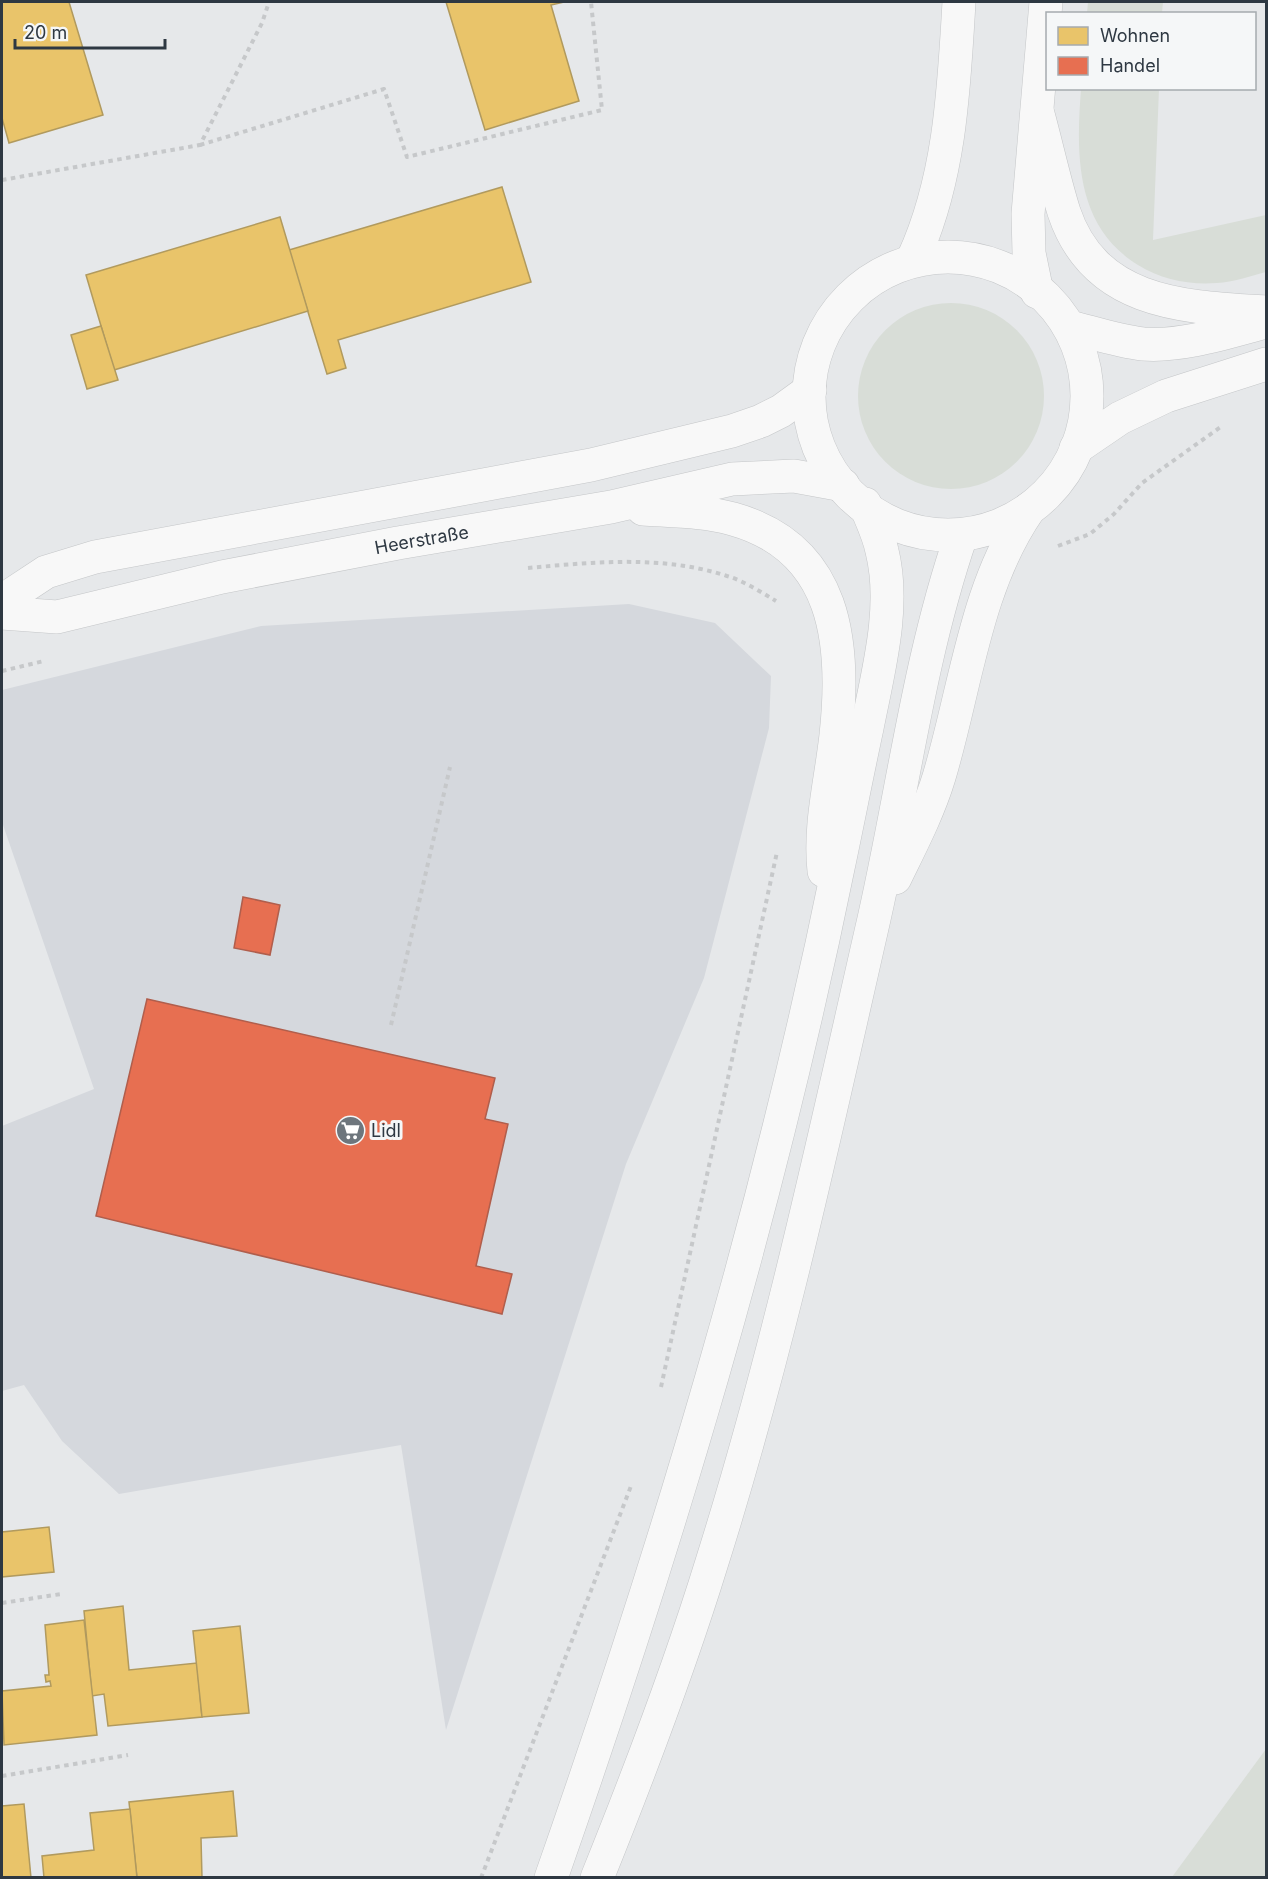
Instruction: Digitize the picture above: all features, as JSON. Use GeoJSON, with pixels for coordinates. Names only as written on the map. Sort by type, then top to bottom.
{"type":"FeatureCollection","features":[{"type":"Feature","properties":{"kind":"main road"},"geometry":{"type":"LineString","coordinates":[[913,259],[927,230],[945,153],[959,2]]}},
{"type":"Feature","properties":{"kind":"main road"},"geometry":{"type":"LineString","coordinates":[[1037,292],[1028,232],[1046,2]]}},
{"type":"Feature","properties":{"kind":"main road"},"geometry":{"type":"LineString","coordinates":[[1038,114],[1065,213],[1074,234],[1100,267],[1132,291],[1151,298],[1201,308],[1266,312]]}},
{"type":"Feature","properties":{"kind":"main road"},"geometry":{"type":"LineString","coordinates":[[940,255],[969,258],[1001,269],[1037,292],[1070,327],[1087,366],[1089,390],[1086,416],[1076,448],[1058,480],[1031,506],[1004,522],[961,536],[938,538],[913,531],[854,495],[828,468],[819,452],[810,415],[810,390],[821,343],[833,319],[852,295],[873,279],[913,259],[940,255]]}},
{"type":"Feature","properties":{"kind":"main road"},"geometry":{"type":"LineString","coordinates":[[1070,327],[1127,341],[1154,344],[1224,333],[1266,322]]}},
{"type":"Feature","properties":{"kind":"main road"},"geometry":{"type":"LineString","coordinates":[[1076,448],[1120,418],[1166,396],[1266,364]]}},
{"type":"Feature","properties":{"kind":"main road"},"geometry":{"type":"LineString","coordinates":[[2,601],[46,572],[95,557],[591,465],[732,431],[781,411],[810,390]]}},
{"type":"Feature","properties":{"kind":"main road","name":"Heerstraße"},"geometry":{"type":"LineString","coordinates":[[2,613],[57,617],[222,577],[398,543],[611,507],[732,479],[794,476],[854,495]]}},
{"type":"Feature","properties":{"kind":"main road"},"geometry":{"type":"LineString","coordinates":[[551,1878],[695,1440],[744,1271],[781,1125],[828,917],[876,685],[886,600],[882,551],[854,495]]}},
{"type":"Feature","properties":{"kind":"main road"},"geometry":{"type":"LineString","coordinates":[[875,917],[916,836],[939,778],[981,615],[1000,557],[1031,506]]}},
{"type":"Feature","properties":{"kind":"main road"},"geometry":{"type":"LineString","coordinates":[[611,507],[709,514],[758,528],[794,551],[809,566],[822,587],[837,635],[839,661],[836,736],[822,835],[828,917]]}},
{"type":"Feature","properties":{"kind":"main road"},"geometry":{"type":"LineString","coordinates":[[597,1878],[680,1660],[737,1479],[806,1213],[875,917],[939,606],[961,536]]}},
{"type":"Feature","properties":{"kind":"path"},"geometry":{"type":"LineString","coordinates":[[200,145],[262,23],[269,2]]}},
{"type":"Feature","properties":{"kind":"path"},"geometry":{"type":"LineString","coordinates":[[2,180],[200,145],[384,89],[407,157],[602,110],[591,2]]}},
{"type":"Feature","properties":{"kind":"path"},"geometry":{"type":"LineString","coordinates":[[518,569],[643,561],[695,567],[730,576],[776,601],[784,608]]}},
{"type":"Feature","properties":{"kind":"path"},"geometry":{"type":"LineString","coordinates":[[2,671],[48,660]]}},
{"type":"Feature","properties":{"kind":"path"},"geometry":{"type":"LineString","coordinates":[[391,1025],[450,768]]}},
{"type":"Feature","properties":{"kind":"path"},"geometry":{"type":"LineString","coordinates":[[659,1393],[777,850]]}},
{"type":"Feature","properties":{"kind":"path"},"geometry":{"type":"LineString","coordinates":[[481,1878],[632,1483]]}},
{"type":"Feature","properties":{"kind":"path"},"geometry":{"type":"LineString","coordinates":[[2,1603],[61,1594]]}},
{"type":"Feature","properties":{"kind":"path"},"geometry":{"type":"LineString","coordinates":[[2,1776],[128,1755]]}},
{"type":"Feature","properties":{"kind":"shaded area"},"geometry":{"type":"Polygon","coordinates":[[[1088,2],[1163,2],[1162,12],[1087,12],[1088,2]]]}},
{"type":"Feature","properties":{"kind":"shaded area"},"geometry":{"type":"Polygon","coordinates":[[[1081,90],[1159,90],[1153,240],[1266,215],[1266,272],[1223,282],[1186,282],[1166,278],[1147,270],[1117,249],[1102,230],[1091,210],[1084,187],[1080,163],[1081,90]]]}},
{"type":"Feature","properties":{"kind":"shaded area"},"geometry":{"type":"Polygon","coordinates":[[[951,303],[987,310],[1017,330],[1037,360],[1044,396],[1037,432],[1017,462],[987,482],[951,489],[915,482],[885,462],[865,432],[858,396],[865,360],[885,330],[915,310],[951,303]]]}},
{"type":"Feature","properties":{"kind":"shaded area"},"geometry":{"type":"Polygon","coordinates":[[[629,604],[715,623],[771,676],[769,728],[704,978],[626,1164],[446,1730],[401,1445],[119,1494],[62,1441],[24,1385],[2,1391],[2,1126],[94,1089],[2,822],[2,690],[261,626],[629,604]]]}},
{"type":"Feature","properties":{"kind":"shaded area"},"geometry":{"type":"Polygon","coordinates":[[[1266,1749],[1266,1877],[1172,1877],[1266,1749]]]}},
{"type":"Feature","properties":{"kind":"building: Wohnen"},"geometry":{"type":"Polygon","coordinates":[[[2,2],[69,2],[103,115],[9,143],[2,118],[2,2]]]}},
{"type":"Feature","properties":{"kind":"building: Wohnen"},"geometry":{"type":"Polygon","coordinates":[[[446,2],[564,2],[551,5],[579,101],[485,130],[446,2]]]}},
{"type":"Feature","properties":{"kind":"building: Wohnen"},"geometry":{"type":"Polygon","coordinates":[[[502,187],[531,282],[338,340],[346,368],[327,374],[289,250],[502,187]]]}},
{"type":"Feature","properties":{"kind":"building: Wohnen"},"geometry":{"type":"Polygon","coordinates":[[[280,217],[308,311],[114,370],[86,275],[280,217]]]}},
{"type":"Feature","properties":{"kind":"building: Wohnen"},"geometry":{"type":"Polygon","coordinates":[[[101,326],[118,380],[87,389],[71,335],[101,326]]]}},
{"type":"Feature","properties":{"kind":"building: Wohnen"},"geometry":{"type":"Polygon","coordinates":[[[49,1527],[54,1572],[2,1577],[2,1532],[49,1527]]]}},
{"type":"Feature","properties":{"kind":"building: Wohnen"},"geometry":{"type":"Polygon","coordinates":[[[123,1606],[129,1670],[197,1663],[202,1717],[108,1726],[104,1694],[92,1696],[84,1611],[123,1606]]]}},
{"type":"Feature","properties":{"kind":"building: Wohnen"},"geometry":{"type":"Polygon","coordinates":[[[84,1620],[97,1735],[4,1745],[2,1691],[51,1686],[50,1681],[46,1682],[45,1675],[49,1675],[45,1625],[84,1620]]]}},
{"type":"Feature","properties":{"kind":"building: Wohnen"},"geometry":{"type":"Polygon","coordinates":[[[240,1626],[249,1713],[202,1717],[193,1631],[240,1626]]]}},
{"type":"Feature","properties":{"kind":"building: Wohnen"},"geometry":{"type":"Polygon","coordinates":[[[233,1791],[237,1836],[201,1838],[202,1878],[137,1878],[129,1802],[233,1791]]]}},
{"type":"Feature","properties":{"kind":"building: Wohnen"},"geometry":{"type":"Polygon","coordinates":[[[24,1804],[31,1878],[2,1878],[2,1806],[24,1804]]]}},
{"type":"Feature","properties":{"kind":"building: Wohnen"},"geometry":{"type":"Polygon","coordinates":[[[130,1809],[137,1878],[44,1878],[42,1856],[94,1850],[90,1813],[130,1809]]]}},
{"type":"Feature","properties":{"kind":"building: Handel"},"geometry":{"type":"Polygon","coordinates":[[[243,897],[280,905],[270,955],[234,948],[243,897]]]}},
{"type":"Feature","properties":{"kind":"building: Handel"},"geometry":{"type":"Polygon","coordinates":[[[147,999],[495,1078],[485,1119],[508,1124],[476,1266],[512,1274],[502,1314],[96,1216],[147,999]]]}},
{"type":"Feature","properties":{"kind":"place","name":"Lidl"},"geometry":{"type":"Point","coordinates":[350,1130]}}]}
